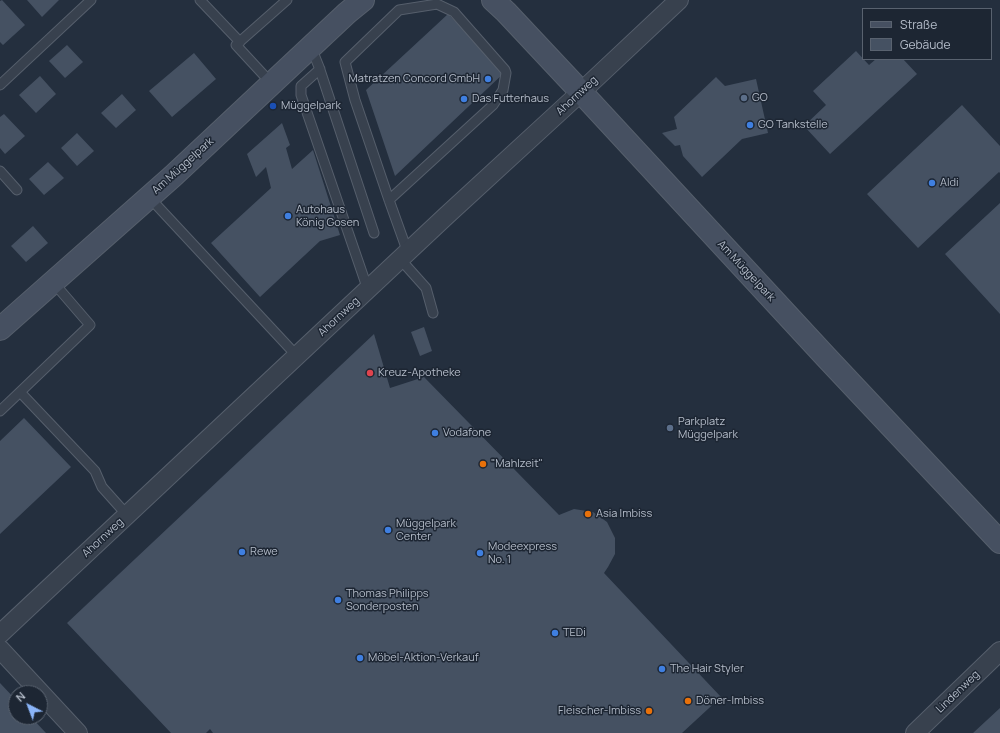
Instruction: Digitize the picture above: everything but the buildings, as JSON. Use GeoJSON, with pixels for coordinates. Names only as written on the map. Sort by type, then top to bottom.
{"type":"FeatureCollection","features":[{"type":"Feature","properties":{"kind":"main road","name":"Am Müggelpark"},"geometry":{"type":"LineString","coordinates":[[0,329],[173,176],[363,0]]}},
{"type":"Feature","properties":{"kind":"main road","name":"Am Müggelpark"},"geometry":{"type":"LineString","coordinates":[[493,0],[581,92],[763,290],[1000,542]]}},
{"type":"Feature","properties":{"kind":"street","name":"Ahornweg"},"geometry":{"type":"LineString","coordinates":[[0,634],[679,0]]}},
{"type":"Feature","properties":{"kind":"street"},"geometry":{"type":"LineString","coordinates":[[0,649],[78,733]]}},
{"type":"Feature","properties":{"kind":"street","name":"Lindenweg"},"geometry":{"type":"LineString","coordinates":[[915,733],[1000,651]]}},
{"type":"Feature","properties":{"kind":"lane"},"geometry":{"type":"LineString","coordinates":[[0,85],[91,0]]}},
{"type":"Feature","properties":{"kind":"lane"},"geometry":{"type":"LineString","coordinates":[[200,0],[240,42]]}},
{"type":"Feature","properties":{"kind":"lane"},"geometry":{"type":"LineString","coordinates":[[272,84],[236,45],[287,0]]}},
{"type":"Feature","properties":{"kind":"lane"},"geometry":{"type":"LineString","coordinates":[[389,200],[493,105],[503,90],[506,73],[505,70],[454,12],[437,4],[398,10],[345,62],[355,100],[389,200],[404,256],[426,288],[433,313]]}},
{"type":"Feature","properties":{"kind":"lane"},"geometry":{"type":"LineString","coordinates":[[308,50],[315,57],[320,69],[374,233]]}},
{"type":"Feature","properties":{"kind":"lane"},"geometry":{"type":"LineString","coordinates":[[320,69],[301,86],[301,95],[368,290]]}},
{"type":"Feature","properties":{"kind":"lane"},"geometry":{"type":"LineString","coordinates":[[0,171],[18,190]]}},
{"type":"Feature","properties":{"kind":"lane"},"geometry":{"type":"LineString","coordinates":[[149,197],[297,356]]}},
{"type":"Feature","properties":{"kind":"lane"},"geometry":{"type":"LineString","coordinates":[[0,411],[90,326],[53,282]]}},
{"type":"Feature","properties":{"kind":"lane"},"geometry":{"type":"LineString","coordinates":[[20,392],[95,471],[102,487],[127,515]]}},
{"type":"Feature","properties":{"kind":"place","name":"Matratzen Concord GmbH"},"geometry":{"type":"Point","coordinates":[488,79]}},
{"type":"Feature","properties":{"kind":"place","name":"GO"},"geometry":{"type":"Point","coordinates":[744,98]}},
{"type":"Feature","properties":{"kind":"place","name":"Das Futterhaus"},"geometry":{"type":"Point","coordinates":[464,99]}},
{"type":"Feature","properties":{"kind":"place","name":"Müggelpark"},"geometry":{"type":"Point","coordinates":[273,106]}},
{"type":"Feature","properties":{"kind":"place","name":"GO Tankstelle"},"geometry":{"type":"Point","coordinates":[750,125]}},
{"type":"Feature","properties":{"kind":"place","name":"Aldi"},"geometry":{"type":"Point","coordinates":[932,183]}},
{"type":"Feature","properties":{"kind":"place","name":"Autohaus König Gosen"},"geometry":{"type":"Point","coordinates":[288,216]}},
{"type":"Feature","properties":{"kind":"place","name":"Kreuz-Apotheke"},"geometry":{"type":"Point","coordinates":[370,373]}},
{"type":"Feature","properties":{"kind":"place","name":"Parkplatz Müggelpark"},"geometry":{"type":"Point","coordinates":[670,428]}},
{"type":"Feature","properties":{"kind":"place","name":"Vodafone"},"geometry":{"type":"Point","coordinates":[435,433]}},
{"type":"Feature","properties":{"kind":"place","name":"\"Mahlzeit\""},"geometry":{"type":"Point","coordinates":[483,464]}},
{"type":"Feature","properties":{"kind":"place","name":"Asia Imbiss"},"geometry":{"type":"Point","coordinates":[588,514]}},
{"type":"Feature","properties":{"kind":"place","name":"Müggelpark Center"},"geometry":{"type":"Point","coordinates":[388,530]}},
{"type":"Feature","properties":{"kind":"place","name":"Rewe"},"geometry":{"type":"Point","coordinates":[242,552]}},
{"type":"Feature","properties":{"kind":"place","name":"Modeexpress No. 1"},"geometry":{"type":"Point","coordinates":[480,553]}},
{"type":"Feature","properties":{"kind":"place","name":"Thomas Philipps Sonderposten"},"geometry":{"type":"Point","coordinates":[338,600]}},
{"type":"Feature","properties":{"kind":"place","name":"TEDi"},"geometry":{"type":"Point","coordinates":[555,633]}},
{"type":"Feature","properties":{"kind":"place","name":"Möbel-Aktion-Verkauf"},"geometry":{"type":"Point","coordinates":[360,658]}},
{"type":"Feature","properties":{"kind":"place","name":"The Hair Styler"},"geometry":{"type":"Point","coordinates":[662,669]}},
{"type":"Feature","properties":{"kind":"place","name":"Döner-Imbiss"},"geometry":{"type":"Point","coordinates":[688,701]}},
{"type":"Feature","properties":{"kind":"place","name":"Fleischer-Imbiss"},"geometry":{"type":"Point","coordinates":[649,711]}}]}
